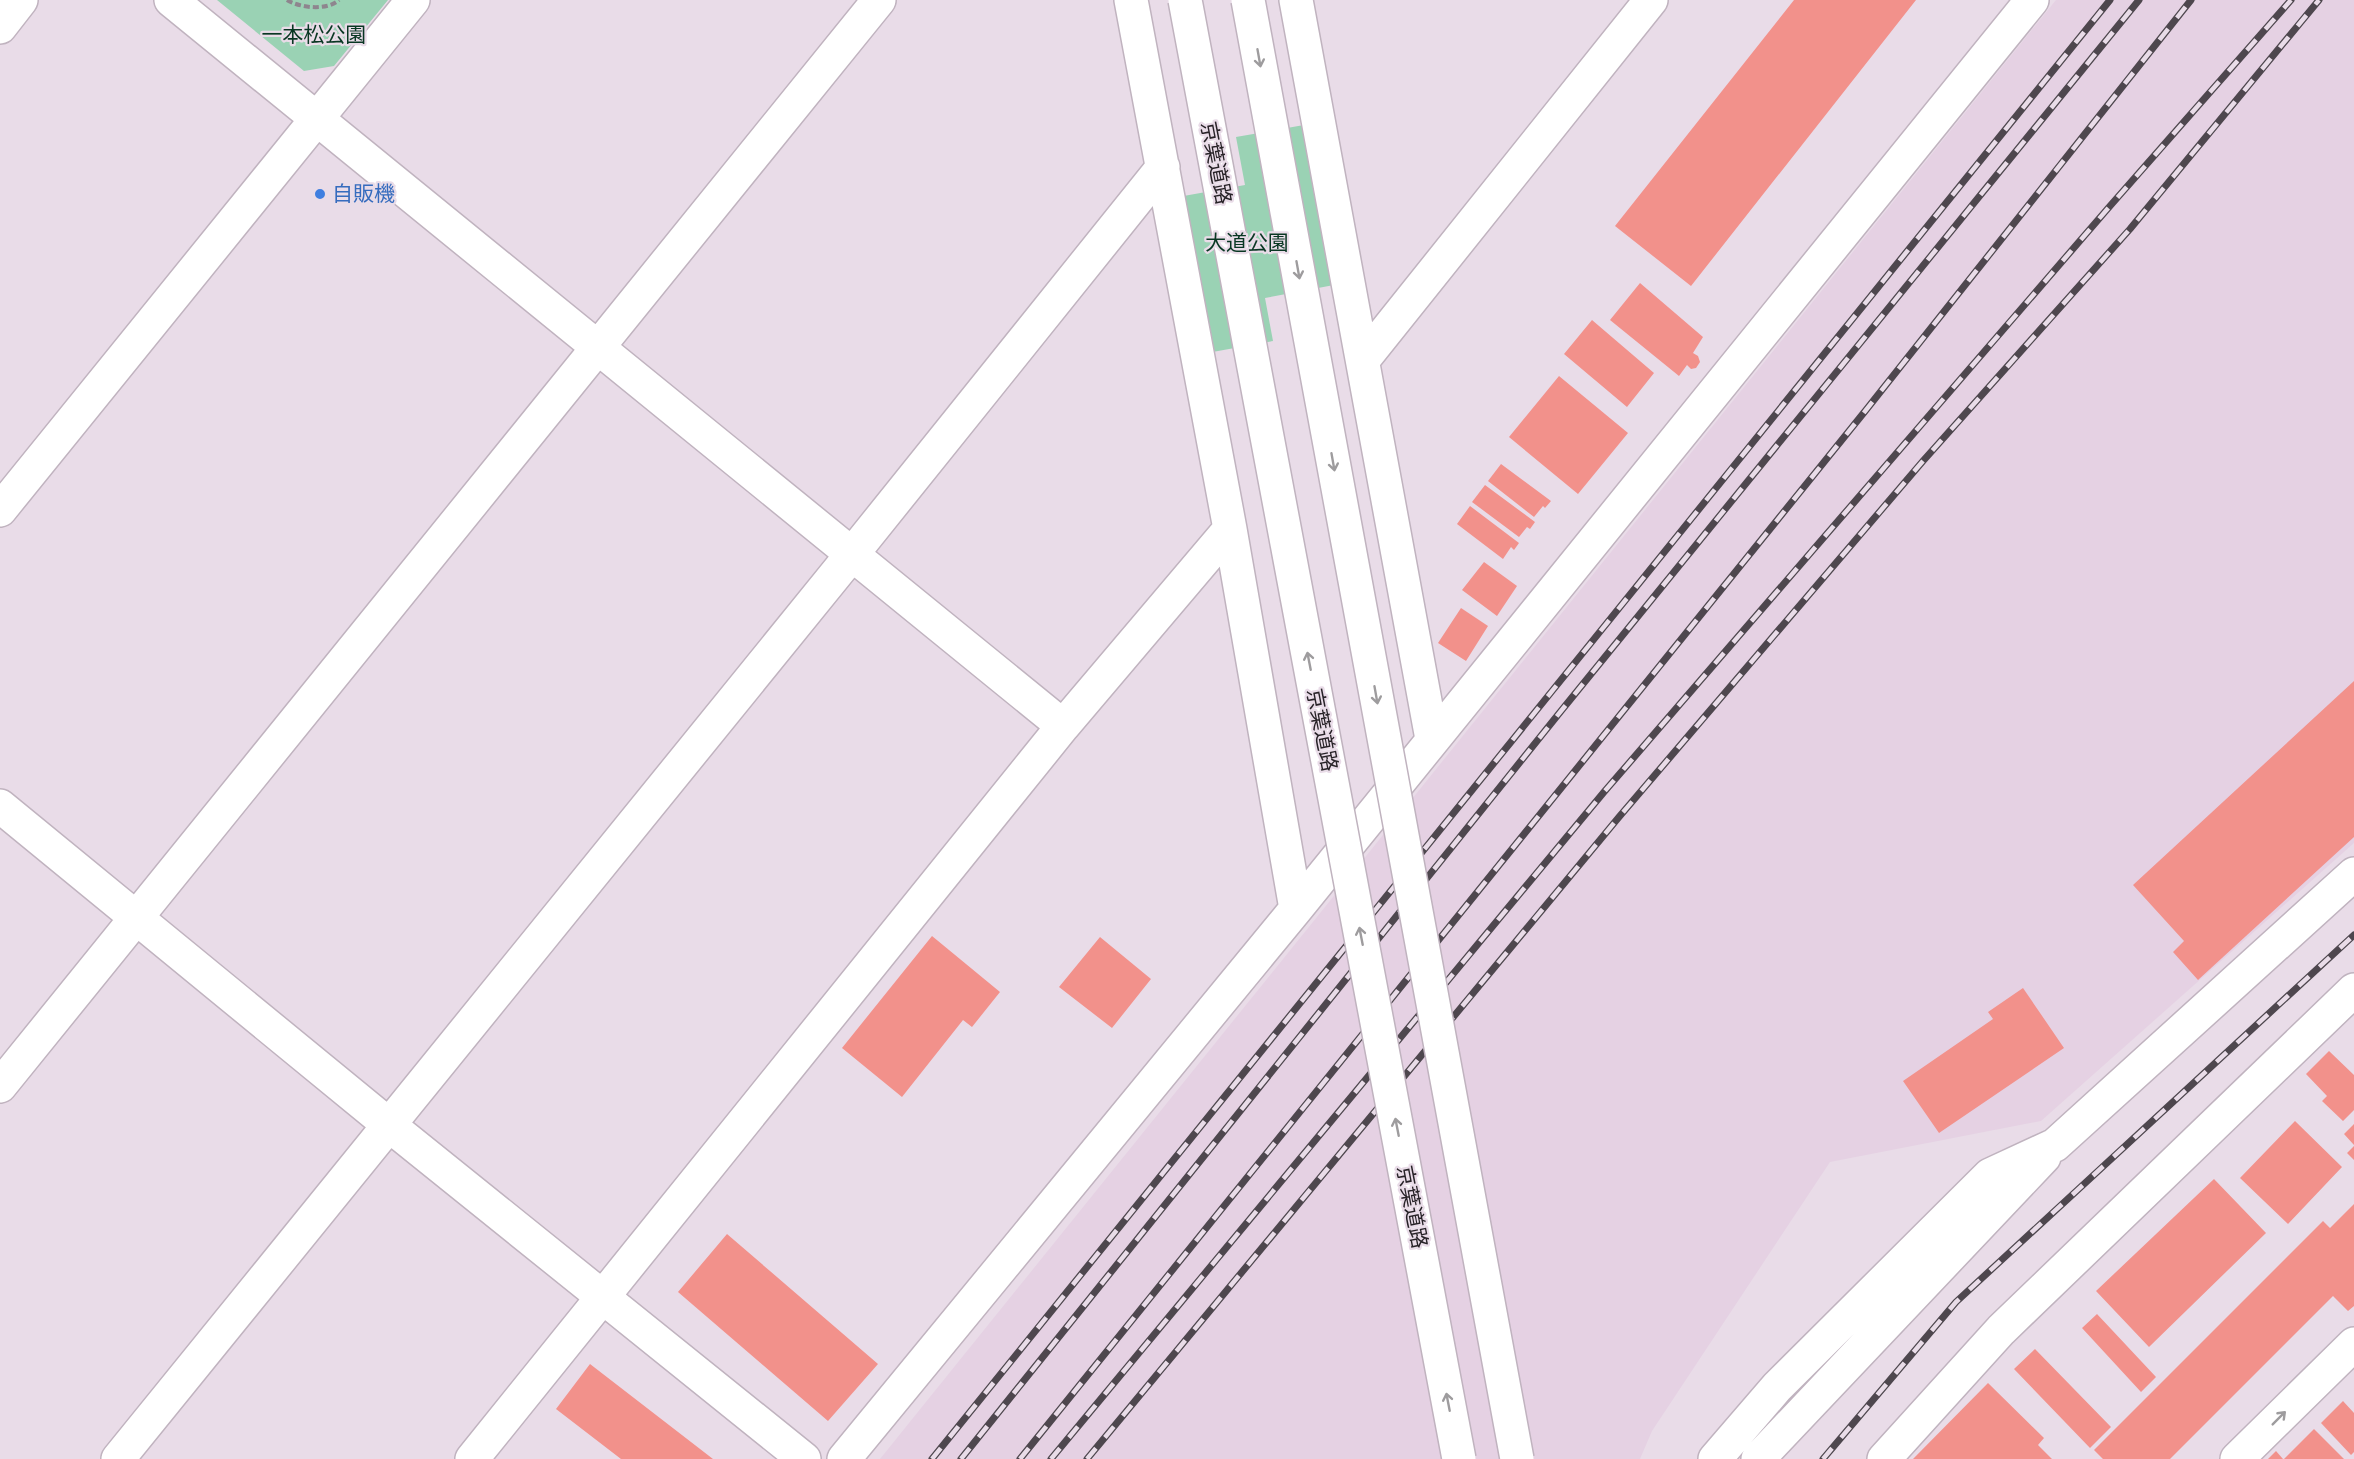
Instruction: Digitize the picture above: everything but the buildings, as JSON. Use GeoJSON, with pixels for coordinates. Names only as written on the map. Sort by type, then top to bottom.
{"type":"FeatureCollection","features":[{"type":"Feature","properties":{"kind":"main road"},"geometry":{"type":"LineString","coordinates":[[0,27],[21,0]]}},
{"type":"Feature","properties":{"kind":"main road"},"geometry":{"type":"LineString","coordinates":[[171,0],[1064,726]]}},
{"type":"Feature","properties":{"kind":"main road"},"geometry":{"type":"LineString","coordinates":[[0,510],[413,0]]}},
{"type":"Feature","properties":{"kind":"main road"},"geometry":{"type":"LineString","coordinates":[[0,1086],[879,0]]}},
{"type":"Feature","properties":{"kind":"main road"},"geometry":{"type":"LineString","coordinates":[[1131,0],[1230,529],[1296,909]]}},
{"type":"Feature","properties":{"kind":"main road","name":"京葉道路"},"geometry":{"type":"LineString","coordinates":[[1185,0],[1459,1459]]}},
{"type":"Feature","properties":{"kind":"main road"},"geometry":{"type":"LineString","coordinates":[[1248,0],[1517,1459]]}},
{"type":"Feature","properties":{"kind":"main road"},"geometry":{"type":"LineString","coordinates":[[1363,360],[1651,0]]}},
{"type":"Feature","properties":{"kind":"main road"},"geometry":{"type":"LineString","coordinates":[[844,1459],[1296,909],[2032,0]]}},
{"type":"Feature","properties":{"kind":"main road"},"geometry":{"type":"LineString","coordinates":[[1297,1],[1432,739]]}},
{"type":"Feature","properties":{"kind":"main road"},"geometry":{"type":"LineString","coordinates":[[118,1459],[853,554],[1163,167]]}},
{"type":"Feature","properties":{"kind":"main road"},"geometry":{"type":"LineString","coordinates":[[472,1459],[1064,726],[1230,529]]}},
{"type":"Feature","properties":{"kind":"main road"},"geometry":{"type":"LineString","coordinates":[[0,806],[389,1125],[804,1459]]}},
{"type":"Feature","properties":{"kind":"main road"},"geometry":{"type":"LineString","coordinates":[[1758,1459],[2055,1145],[2354,874]]}},
{"type":"Feature","properties":{"kind":"main road"},"geometry":{"type":"LineString","coordinates":[[1884,1459],[2001,1330],[2354,990]]}},
{"type":"Feature","properties":{"kind":"main road"},"geometry":{"type":"LineString","coordinates":[[1715,1459],[1777,1387],[1990,1175],[2055,1145]]}},
{"type":"Feature","properties":{"kind":"main road"},"geometry":{"type":"LineString","coordinates":[[2237,1459],[2354,1344]]}},
{"type":"Feature","properties":{"kind":"path"},"geometry":{"type":"LineString","coordinates":[[287,0],[311,7],[335,4],[339,0]]}},
{"type":"Feature","properties":{"kind":"shaded area"},"geometry":{"type":"Polygon","coordinates":[[[2056,0],[2354,0],[2354,843],[2041,1121],[1830,1162],[1652,1431],[1640,1459],[880,1459],[2056,0]]]}},
{"type":"Feature","properties":{"kind":"green space","name":"一本松公園"},"geometry":{"type":"Polygon","coordinates":[[[217,0],[388,0],[334,66],[304,71],[217,0]]]}},
{"type":"Feature","properties":{"kind":"green space","name":"大道公園"},"geometry":{"type":"Polygon","coordinates":[[[1304,125],[1334,285],[1265,298],[1273,341],[1207,353],[1178,197],[1245,185],[1236,137],[1304,125]]]}},
{"type":"Feature","properties":{"kind":"railway"},"geometry":{"type":"LineString","coordinates":[[932,1459],[2110,0]]}},
{"type":"Feature","properties":{"kind":"railway"},"geometry":{"type":"LineString","coordinates":[[961,1459],[1561,711],[2139,0]]}},
{"type":"Feature","properties":{"kind":"railway"},"geometry":{"type":"LineString","coordinates":[[1020,1459],[1866,410],[2191,0]]}},
{"type":"Feature","properties":{"kind":"railway"},"geometry":{"type":"LineString","coordinates":[[1051,1459],[1604,792],[2291,0]]}},
{"type":"Feature","properties":{"kind":"railway"},"geometry":{"type":"LineString","coordinates":[[1087,1459],[1619,817],[1923,461],[2130,229],[2319,0]]}},
{"type":"Feature","properties":{"kind":"railway"},"geometry":{"type":"LineString","coordinates":[[1823,1459],[1956,1302],[2354,935]]}},
{"type":"Feature","properties":{"kind":"place","name":"自販機"},"geometry":{"type":"Point","coordinates":[320,194]}}]}
